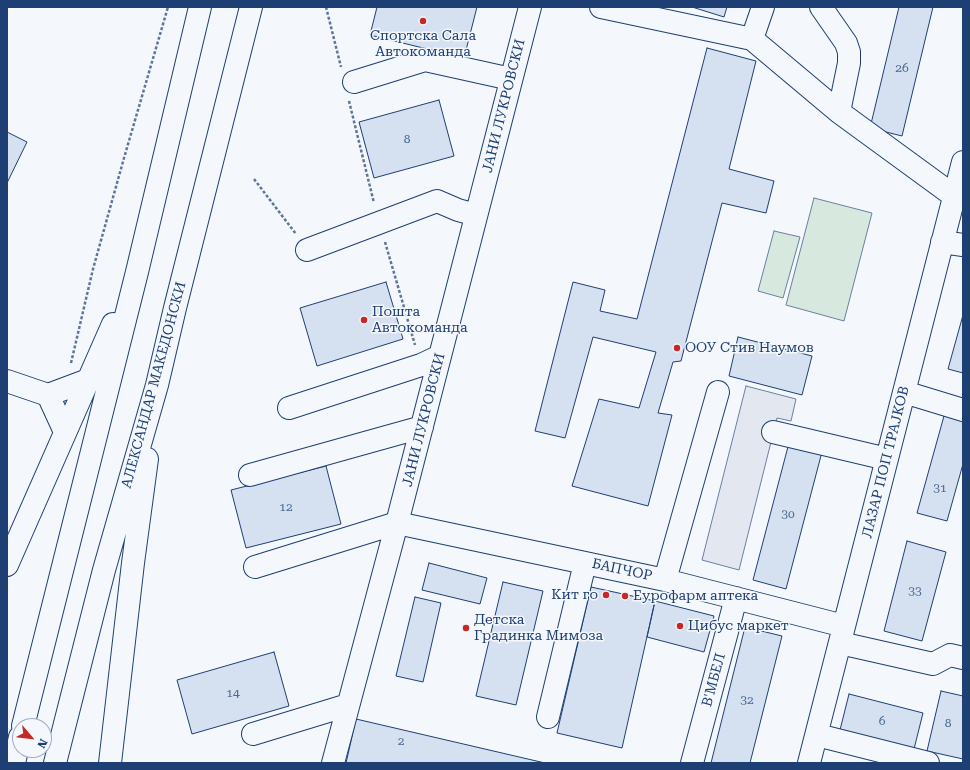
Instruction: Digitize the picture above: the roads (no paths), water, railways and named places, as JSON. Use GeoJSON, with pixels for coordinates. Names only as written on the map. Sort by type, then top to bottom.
{"type":"FeatureCollection","features":[{"type":"Feature","properties":{"kind":"street"},"geometry":{"type":"LineString","coordinates":[[25,718],[137,272],[200,7]]}},
{"type":"Feature","properties":{"kind":"street","name":"АЛЕКСАНДАР МАКЕДОНСКИ"},"geometry":{"type":"LineString","coordinates":[[56,763],[104,570],[157,384],[251,7]]}},
{"type":"Feature","properties":{"kind":"street","name":"ЈАНИ ЛУКРОВСКИ"},"geometry":{"type":"LineString","coordinates":[[333,763],[397,523],[530,7]]}},
{"type":"Feature","properties":{"kind":"street"},"geometry":{"type":"LineString","coordinates":[[601,7],[752,39],[839,112],[954,196]]}},
{"type":"Feature","properties":{"kind":"street"},"geometry":{"type":"LineString","coordinates":[[752,39],[763,7]]}},
{"type":"Feature","properties":{"kind":"street"},"geometry":{"type":"LineString","coordinates":[[821,7],[846,43],[850,52],[839,112]]}},
{"type":"Feature","properties":{"kind":"street"},"geometry":{"type":"LineString","coordinates":[[348,84],[425,60],[511,79]]}},
{"type":"Feature","properties":{"kind":"street","name":"ЛАЗАР ПОП ТРАЈКОВ"},"geometry":{"type":"LineString","coordinates":[[809,763],[904,392],[953,243],[954,196],[963,162]]}},
{"type":"Feature","properties":{"kind":"street"},"geometry":{"type":"LineString","coordinates":[[307,250],[437,201],[458,210],[476,215]]}},
{"type":"Feature","properties":{"kind":"street"},"geometry":{"type":"LineString","coordinates":[[7,565],[137,272]]}},
{"type":"Feature","properties":{"kind":"street"},"geometry":{"type":"LineString","coordinates":[[289,408],[421,365],[440,356]]}},
{"type":"Feature","properties":{"kind":"street"},"geometry":{"type":"LineString","coordinates":[[7,381],[57,392],[88,380]]}},
{"type":"Feature","properties":{"kind":"street"},"geometry":{"type":"LineString","coordinates":[[110,763],[125,644],[133,563],[157,384]]}},
{"type":"Feature","properties":{"kind":"street"},"geometry":{"type":"LineString","coordinates":[[57,392],[65,432]]}},
{"type":"Feature","properties":{"kind":"street"},"geometry":{"type":"LineString","coordinates":[[665,580],[718,392]]}},
{"type":"Feature","properties":{"kind":"street"},"geometry":{"type":"LineString","coordinates":[[904,392],[963,410]]}},
{"type":"Feature","properties":{"kind":"street"},"geometry":{"type":"LineString","coordinates":[[250,474],[422,427]]}},
{"type":"Feature","properties":{"kind":"street"},"geometry":{"type":"LineString","coordinates":[[773,432],[887,459]]}},
{"type":"Feature","properties":{"kind":"street"},"geometry":{"type":"LineString","coordinates":[[255,568],[397,523]]}},
{"type":"Feature","properties":{"kind":"street","name":"БАПЧОР"},"geometry":{"type":"LineString","coordinates":[[397,523],[665,580],[736,598],[842,635],[933,664],[950,655],[963,658]]}},
{"type":"Feature","properties":{"kind":"street"},"geometry":{"type":"LineString","coordinates":[[548,717],[585,563]]}},
{"type":"Feature","properties":{"kind":"street","name":"В'МБЕЛ"},"geometry":{"type":"LineString","coordinates":[[692,763],[736,598]]}},
{"type":"Feature","properties":{"kind":"street"},"geometry":{"type":"LineString","coordinates":[[253,734],[348,705]]}},
{"type":"Feature","properties":{"kind":"street"},"geometry":{"type":"LineString","coordinates":[[817,735],[928,763]]}},
{"type":"Feature","properties":{"kind":"place","name":"Спортска Сала Автокоманда"},"geometry":{"type":"Point","coordinates":[423,21]}},
{"type":"Feature","properties":{"kind":"place","name":"Пошта Автокоманда"},"geometry":{"type":"Point","coordinates":[364,320]}},
{"type":"Feature","properties":{"kind":"place","name":"ООУ Стив Наумов"},"geometry":{"type":"Point","coordinates":[677,348]}},
{"type":"Feature","properties":{"kind":"place","name":"Кит го"},"geometry":{"type":"Point","coordinates":[606,595]}},
{"type":"Feature","properties":{"kind":"place","name":"Еурофарм аптека"},"geometry":{"type":"Point","coordinates":[625,596]}},
{"type":"Feature","properties":{"kind":"place","name":"Цибус маркет"},"geometry":{"type":"Point","coordinates":[680,626]}},
{"type":"Feature","properties":{"kind":"place","name":"Детска Градинка Мимоза"},"geometry":{"type":"Point","coordinates":[466,628]}}]}
